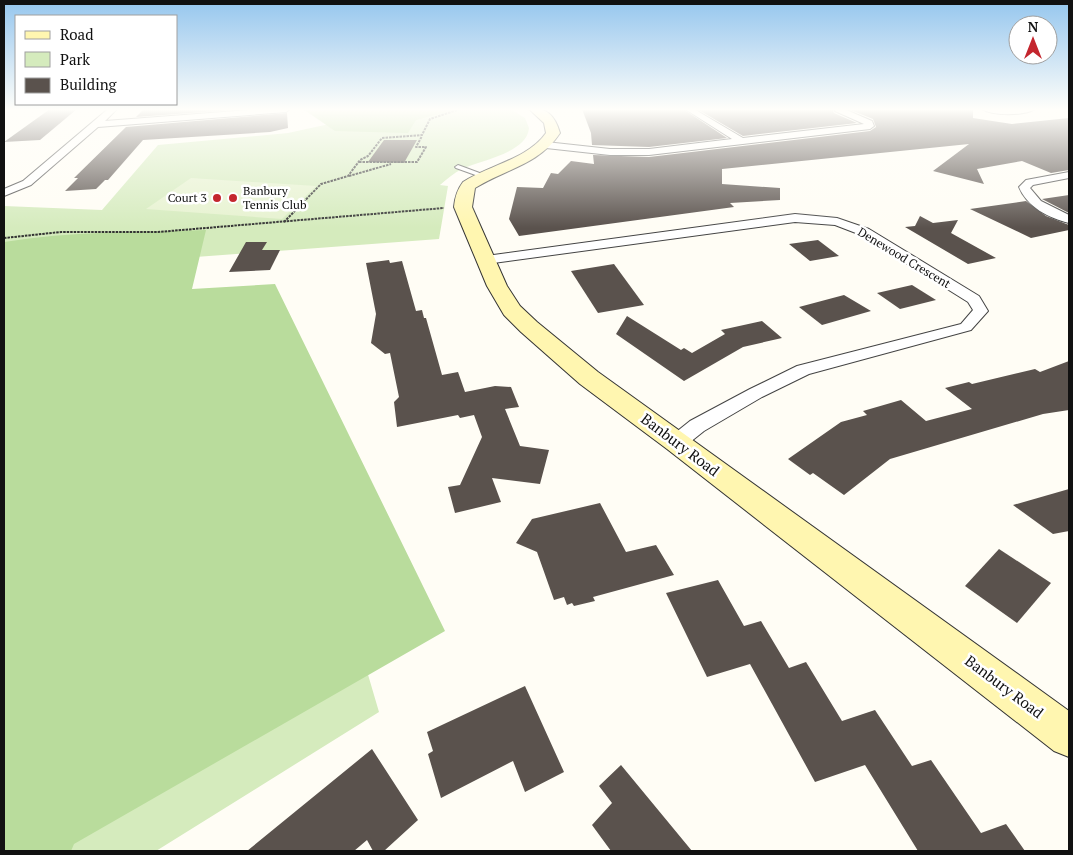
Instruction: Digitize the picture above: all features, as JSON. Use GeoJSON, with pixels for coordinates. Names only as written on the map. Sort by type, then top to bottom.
{"type":"FeatureCollection","features":[{"type":"Feature","properties":{"kind":"street"},"geometry":{"type":"LineString","coordinates":[[4,193],[27,183],[67,149]]}},
{"type":"Feature","properties":{"kind":"street"},"geometry":{"type":"LineString","coordinates":[[463,207],[463,198],[471,171],[522,160],[540,149]]}},
{"type":"Feature","properties":{"kind":"street"},"geometry":{"type":"LineString","coordinates":[[575,149],[630,153],[668,149]]}},
{"type":"Feature","properties":{"kind":"street"},"geometry":{"type":"LineString","coordinates":[[1069,175],[1030,182],[1024,187],[1030,199],[1041,207],[1069,219]]}},
{"type":"Feature","properties":{"kind":"street","name":"Banbury Road"},"geometry":{"type":"LineString","coordinates":[[463,207],[497,286],[512,310],[529,327],[589,378],[1069,736]]}},
{"type":"Feature","properties":{"kind":"street","name":"Denewood Crescent"},"geometry":{"type":"LineString","coordinates":[[486,260],[795,218],[836,222],[866,232],[974,299],[981,312],[966,327],[803,370],[756,393],[697,426],[677,442]]}},
{"type":"Feature","properties":{"kind":"path"},"geometry":{"type":"LineString","coordinates":[[348,176],[359,162],[368,156],[374,149]]}},
{"type":"Feature","properties":{"kind":"path"},"geometry":{"type":"LineString","coordinates":[[359,162],[393,164],[417,162],[425,149]]}},
{"type":"Feature","properties":{"kind":"path"},"geometry":{"type":"LineString","coordinates":[[284,222],[321,184],[393,164]]}},
{"type":"Feature","properties":{"kind":"path"},"geometry":{"type":"LineString","coordinates":[[4,238],[61,232],[158,232],[463,207]]}},
{"type":"Feature","properties":{"kind":"green space"},"geometry":{"type":"Polygon","coordinates":[[[155,149],[513,149],[462,169],[440,185],[448,186],[439,239],[182,258],[181,364],[314,491],[379,712],[156,851],[4,851],[4,206],[102,210],[155,149]]]}},
{"type":"Feature","properties":{"kind":"green space","name":"Banbury Tennis Club"},"geometry":{"type":"Polygon","coordinates":[[[191,178],[316,186],[282,219],[146,209],[191,178]]]}},
{"type":"Feature","properties":{"kind":"green space"},"geometry":{"type":"Polygon","coordinates":[[[206,230],[192,289],[275,284],[445,631],[74,844],[71,851],[4,851],[4,242],[79,234],[206,230]]]}},
{"type":"Feature","properties":{"kind":"building"},"geometry":{"type":"Polygon","coordinates":[[[104,149],[135,149],[108,180],[105,180],[96,189],[65,191],[78,178],[74,178],[104,149]]]}},
{"type":"Feature","properties":{"kind":"building"},"geometry":{"type":"Polygon","coordinates":[[[378,149],[412,149],[404,163],[368,162],[378,149]]]}},
{"type":"Feature","properties":{"kind":"building"},"geometry":{"type":"Polygon","coordinates":[[[718,149],[921,149],[722,169],[722,184],[780,188],[780,200],[730,203],[734,207],[519,236],[509,219],[517,187],[543,188],[551,173],[558,174],[571,161],[594,164],[593,155],[649,157],[718,149]]]}},
{"type":"Feature","properties":{"kind":"building"},"geometry":{"type":"Polygon","coordinates":[[[962,149],[1069,149],[1069,170],[1051,173],[1022,161],[977,169],[984,184],[933,171],[962,149]]]}},
{"type":"Feature","properties":{"kind":"building"},"geometry":{"type":"Polygon","coordinates":[[[1069,195],[1069,213],[1042,199],[1069,195]]]}},
{"type":"Feature","properties":{"kind":"building"},"geometry":{"type":"Polygon","coordinates":[[[1026,201],[1046,216],[1069,225],[1069,230],[1031,238],[970,209],[1026,201]]]}},
{"type":"Feature","properties":{"kind":"building"},"geometry":{"type":"Polygon","coordinates":[[[920,216],[933,223],[958,220],[951,233],[996,258],[968,264],[905,227],[915,226],[920,216]]]}},
{"type":"Feature","properties":{"kind":"building"},"geometry":{"type":"Polygon","coordinates":[[[818,240],[839,256],[810,261],[789,244],[818,240]]]}},
{"type":"Feature","properties":{"kind":"building"},"geometry":{"type":"Polygon","coordinates":[[[246,242],[267,242],[262,250],[280,250],[270,270],[229,272],[246,242]]]}},
{"type":"Feature","properties":{"kind":"building"},"geometry":{"type":"Polygon","coordinates":[[[389,260],[390,263],[402,261],[416,311],[422,310],[424,318],[426,318],[442,375],[458,372],[465,392],[495,386],[511,387],[519,407],[505,409],[520,446],[549,450],[540,484],[492,478],[501,502],[455,513],[448,487],[460,485],[482,437],[474,415],[460,418],[458,415],[397,427],[394,402],[399,397],[390,353],[385,354],[371,343],[376,314],[366,263],[389,260]]]}},
{"type":"Feature","properties":{"kind":"building"},"geometry":{"type":"Polygon","coordinates":[[[614,264],[644,305],[598,313],[571,271],[614,264]]]}},
{"type":"Feature","properties":{"kind":"building"},"geometry":{"type":"Polygon","coordinates":[[[912,285],[936,300],[900,309],[877,293],[912,285]]]}},
{"type":"Feature","properties":{"kind":"building"},"geometry":{"type":"Polygon","coordinates":[[[844,295],[871,311],[822,325],[799,307],[844,295]]]}},
{"type":"Feature","properties":{"kind":"building"},"geometry":{"type":"Polygon","coordinates":[[[627,316],[681,350],[684,348],[692,353],[725,334],[721,330],[762,321],[782,338],[743,347],[684,381],[616,334],[627,316]]]}},
{"type":"Feature","properties":{"kind":"building"},"geometry":{"type":"Polygon","coordinates":[[[1069,361],[1069,410],[1043,414],[890,459],[844,495],[813,473],[810,475],[788,459],[841,422],[867,415],[863,411],[901,400],[926,421],[972,409],[945,388],[969,382],[972,384],[1035,369],[1040,372],[1069,361]]]}},
{"type":"Feature","properties":{"kind":"building"},"geometry":{"type":"Polygon","coordinates":[[[1069,489],[1069,531],[1053,534],[1013,505],[1069,489]]]}},
{"type":"Feature","properties":{"kind":"building"},"geometry":{"type":"Polygon","coordinates":[[[600,503],[626,552],[656,545],[674,575],[593,597],[595,601],[574,606],[572,603],[567,605],[564,597],[554,600],[537,552],[516,543],[532,519],[600,503]]]}},
{"type":"Feature","properties":{"kind":"building"},"geometry":{"type":"Polygon","coordinates":[[[999,549],[1051,583],[1017,623],[965,586],[999,549]]]}},
{"type":"Feature","properties":{"kind":"building"},"geometry":{"type":"Polygon","coordinates":[[[718,580],[744,626],[761,621],[789,668],[806,662],[842,721],[875,710],[912,766],[931,760],[981,833],[1006,824],[1025,851],[918,851],[865,765],[815,782],[750,664],[707,677],[666,593],[718,580]]]}},
{"type":"Feature","properties":{"kind":"building"},"geometry":{"type":"Polygon","coordinates":[[[525,686],[564,772],[525,792],[513,761],[441,798],[428,754],[433,751],[427,732],[525,686]]]}},
{"type":"Feature","properties":{"kind":"building"},"geometry":{"type":"Polygon","coordinates":[[[372,749],[418,820],[384,851],[373,851],[367,840],[354,851],[247,851],[372,749]]]}},
{"type":"Feature","properties":{"kind":"building"},"geometry":{"type":"Polygon","coordinates":[[[621,765],[692,851],[611,851],[592,825],[612,803],[599,786],[621,765]]]}},
{"type":"Feature","properties":{"kind":"place","name":"Court 3"},"geometry":{"type":"Point","coordinates":[217,198]}},
{"type":"Feature","properties":{"kind":"place","name":"Banbury Tennis Club"},"geometry":{"type":"Point","coordinates":[233,198]}}]}
